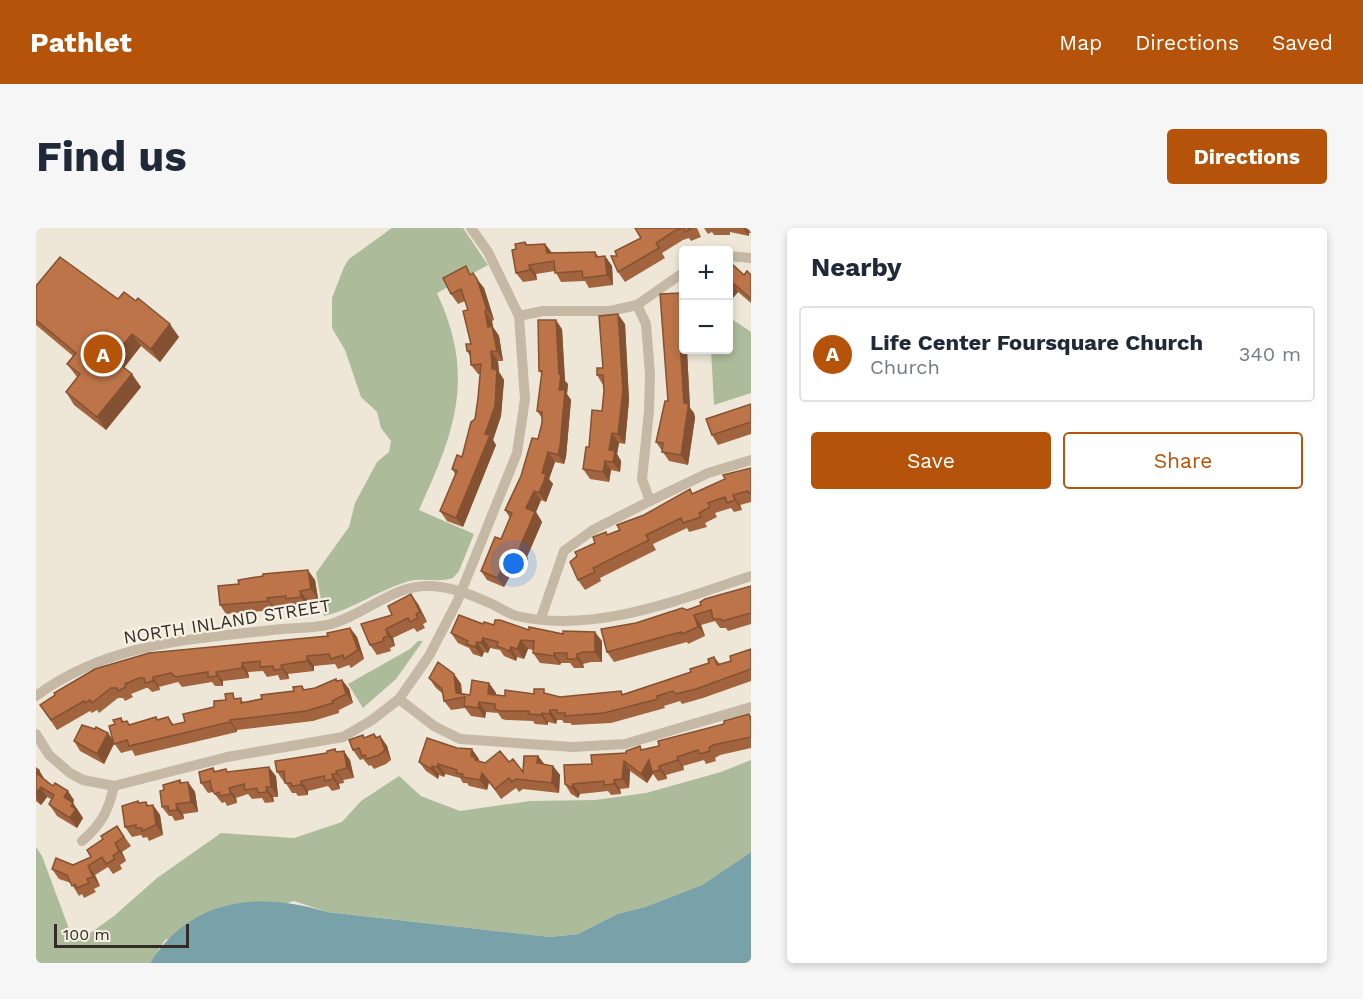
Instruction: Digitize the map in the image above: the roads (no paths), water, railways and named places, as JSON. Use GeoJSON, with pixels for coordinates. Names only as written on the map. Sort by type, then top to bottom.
{"type":"FeatureCollection","features":[{"type":"Feature","properties":{"kind":"street"},"geometry":{"type":"LineString","coordinates":[[36,734],[49,755],[70,773],[83,780],[114,786],[227,758],[343,737],[372,720],[399,699],[429,656],[461,592],[517,453],[525,399],[519,316],[488,252],[471,228]]}},
{"type":"Feature","properties":{"kind":"street"},"geometry":{"type":"LineString","coordinates":[[733,256],[751,258]]}},
{"type":"Feature","properties":{"kind":"street"},"geometry":{"type":"LineString","coordinates":[[519,316],[543,311],[610,311],[637,305],[679,276]]}},
{"type":"Feature","properties":{"kind":"street"},"geometry":{"type":"LineString","coordinates":[[637,305],[646,324],[649,362],[649,411],[642,479],[650,501]]}},
{"type":"Feature","properties":{"kind":"street"},"geometry":{"type":"LineString","coordinates":[[541,618],[564,550],[593,530],[708,473],[751,460]]}},
{"type":"Feature","properties":{"kind":"street","name":"NORTH INLAND STREET"},"geometry":{"type":"LineString","coordinates":[[36,696],[58,679],[100,659],[138,648],[327,625],[352,616],[413,587],[439,587],[461,592],[516,616],[577,621],[612,616],[751,576]]}},
{"type":"Feature","properties":{"kind":"street"},"geometry":{"type":"LineString","coordinates":[[399,699],[434,726],[460,739],[572,747],[625,744],[751,707]]}},
{"type":"Feature","properties":{"kind":"street"},"geometry":{"type":"LineString","coordinates":[[82,841],[101,823],[110,805],[114,786]]}},
{"type":"Feature","properties":{"kind":"water"},"geometry":{"type":"Polygon","coordinates":[[[751,852],[751,960],[746,963],[150,963],[167,941],[185,925],[206,913],[228,905],[252,902],[302,905],[327,912],[550,937],[578,934],[617,914],[645,907],[702,885],[751,852]]]}},
{"type":"Feature","properties":{"kind":"place","name":"Life Center Foursquare Church"},"geometry":{"type":"Point","coordinates":[103,354]}}]}
